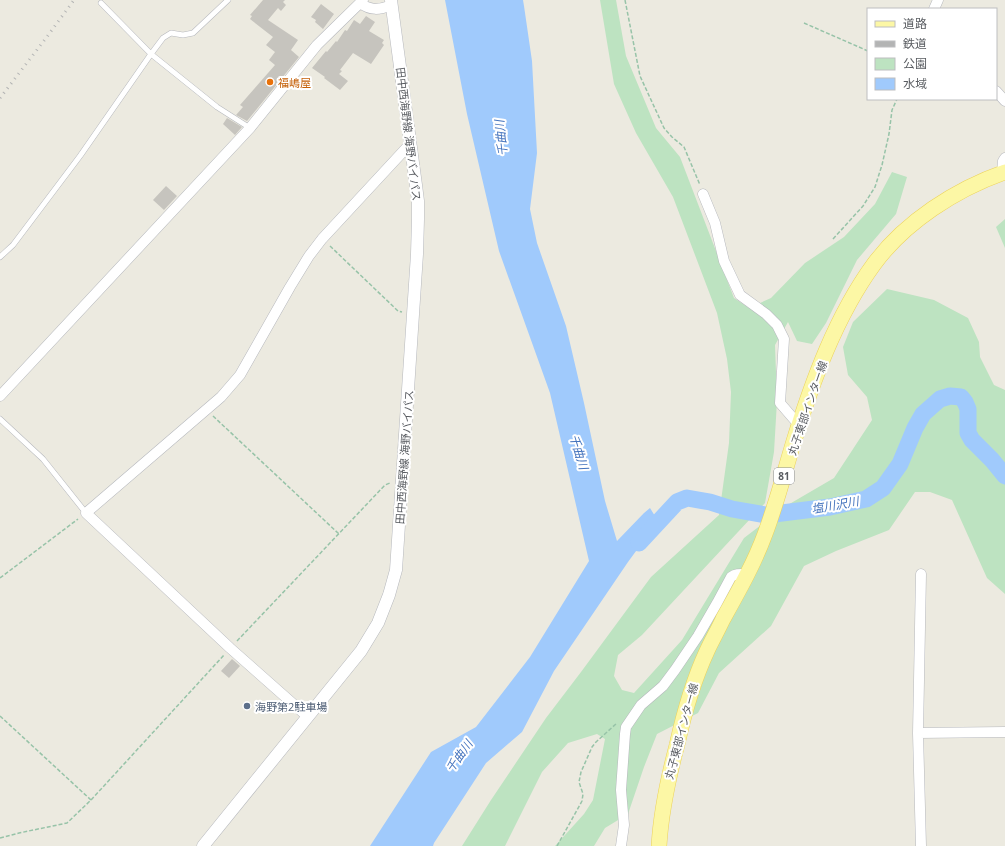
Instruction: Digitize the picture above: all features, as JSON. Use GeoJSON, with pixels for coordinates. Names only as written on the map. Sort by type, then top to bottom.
{"type":"FeatureCollection","features":[{"type":"Feature","properties":{"kind":"main road","name":"丸子東部インター線"},"geometry":{"type":"LineString","coordinates":[[659,846],[665,793],[686,706],[696,676],[707,650],[747,574],[765,534],[814,382],[834,334],[855,292],[874,263],[888,246],[919,218],[946,200],[1003,173]]}},
{"type":"Feature","properties":{"kind":"street"},"geometry":{"type":"LineString","coordinates":[[0,396],[250,128],[317,45],[361,2],[365,7],[372,9],[382,9],[391,3]]}},
{"type":"Feature","properties":{"kind":"street","name":"田中西海野線 海野バイパス"},"geometry":{"type":"LineString","coordinates":[[203,846],[361,651],[378,624],[389,595],[396,570],[414,315],[418,219],[417,196],[391,3]]}},
{"type":"Feature","properties":{"kind":"street"},"geometry":{"type":"LineString","coordinates":[[997,92],[1005,101]]}},
{"type":"Feature","properties":{"kind":"street"},"geometry":{"type":"LineString","coordinates":[[308,717],[230,648],[86,513],[221,397],[240,375],[309,256],[322,239],[410,144]]}},
{"type":"Feature","properties":{"kind":"street"},"geometry":{"type":"LineString","coordinates":[[1003,173],[1003,161],[1005,158]]}},
{"type":"Feature","properties":{"kind":"street"},"geometry":{"type":"LineString","coordinates":[[703,194],[714,223],[724,261],[740,295],[766,314],[777,325],[784,340],[780,403],[799,425]]}},
{"type":"Feature","properties":{"kind":"street"},"geometry":{"type":"LineString","coordinates":[[620,846],[624,825],[621,790],[626,727],[641,705],[663,686],[675,670],[698,636],[731,577],[738,573],[747,574]]}},
{"type":"Feature","properties":{"kind":"street"},"geometry":{"type":"LineString","coordinates":[[921,574],[918,733],[921,846]]}},
{"type":"Feature","properties":{"kind":"street"},"geometry":{"type":"LineString","coordinates":[[918,733],[1005,732]]}},
{"type":"Feature","properties":{"kind":"lane"},"geometry":{"type":"LineString","coordinates":[[0,257],[13,245],[80,156],[163,38],[171,33],[182,35],[193,34],[228,0]]}},
{"type":"Feature","properties":{"kind":"lane"},"geometry":{"type":"LineString","coordinates":[[102,3],[151,54],[217,107],[250,128]]}},
{"type":"Feature","properties":{"kind":"lane"},"geometry":{"type":"LineString","coordinates":[[0,419],[43,459],[86,513]]}},
{"type":"Feature","properties":{"kind":"path"},"geometry":{"type":"LineString","coordinates":[[625,0],[640,76],[664,128],[672,137],[684,146],[703,194]]}},
{"type":"Feature","properties":{"kind":"path"},"geometry":{"type":"LineString","coordinates":[[804,23],[867,51]]}},
{"type":"Feature","properties":{"kind":"path"},"geometry":{"type":"LineString","coordinates":[[833,239],[863,206],[875,187],[889,134],[892,110],[897,100]]}},
{"type":"Feature","properties":{"kind":"path"},"geometry":{"type":"LineString","coordinates":[[322,239],[398,310],[414,315]]}},
{"type":"Feature","properties":{"kind":"path"},"geometry":{"type":"LineString","coordinates":[[207,409],[338,534]]}},
{"type":"Feature","properties":{"kind":"path"},"geometry":{"type":"LineString","coordinates":[[0,838],[67,823],[91,800],[230,648],[385,485],[402,480]]}},
{"type":"Feature","properties":{"kind":"path"},"geometry":{"type":"LineString","coordinates":[[0,578],[86,513]]}},
{"type":"Feature","properties":{"kind":"path"},"geometry":{"type":"LineString","coordinates":[[0,716],[91,800]]}},
{"type":"Feature","properties":{"kind":"path"},"geometry":{"type":"LineString","coordinates":[[557,846],[582,801],[583,794],[579,777],[592,746],[620,720]]}},
{"type":"Feature","properties":{"kind":"green space"},"geometry":{"type":"Polygon","coordinates":[[[600,0],[616,0],[626,56],[656,128],[680,157],[734,298],[749,308],[771,298],[805,263],[844,237],[875,204],[892,172],[907,177],[896,214],[857,260],[826,323],[812,344],[797,341],[788,322],[775,345],[777,401],[774,452],[765,503],[642,635],[618,655],[614,676],[622,690],[634,693],[682,640],[744,538],[786,506],[834,478],[872,420],[867,397],[848,375],[843,347],[853,322],[887,289],[934,300],[968,318],[979,342],[980,357],[994,385],[1005,390],[1005,594],[987,578],[952,500],[930,492],[915,492],[889,530],[836,551],[804,566],[771,626],[719,673],[698,713],[657,734],[628,814],[605,828],[594,846],[555,846],[584,814],[593,800],[605,739],[597,734],[568,743],[542,772],[505,846],[462,846],[546,718],[651,577],[719,515],[729,443],[731,392],[727,359],[717,313],[673,197],[636,133],[614,84],[600,0]]]}},
{"type":"Feature","properties":{"kind":"green space"},"geometry":{"type":"Polygon","coordinates":[[[1005,219],[1005,248],[996,227],[1005,219]]]}},
{"type":"Feature","properties":{"kind":"water","name":"千曲川"},"geometry":{"type":"Polygon","coordinates":[[[445,0],[523,0],[532,61],[537,153],[530,209],[537,243],[566,326],[605,501],[617,541],[650,508],[658,521],[628,562],[554,671],[522,732],[486,763],[433,846],[370,846],[431,752],[476,727],[530,657],[589,561],[550,393],[499,251],[467,114],[445,0]]]}},
{"type":"Feature","properties":{"kind":"building"},"geometry":{"type":"Polygon","coordinates":[[[263,0],[285,0],[283,2],[286,5],[281,11],[278,8],[268,20],[298,40],[291,50],[299,57],[247,121],[236,115],[243,107],[240,105],[275,65],[269,60],[275,52],[266,45],[273,37],[250,19],[252,16],[250,15],[263,0]]]}},
{"type":"Feature","properties":{"kind":"building"},"geometry":{"type":"Polygon","coordinates":[[[321,4],[334,14],[323,29],[315,22],[316,20],[311,17],[321,4]]]}},
{"type":"Feature","properties":{"kind":"building"},"geometry":{"type":"Polygon","coordinates":[[[366,16],[375,22],[369,31],[384,40],[382,43],[384,45],[371,64],[353,53],[340,70],[342,71],[339,74],[348,81],[340,90],[312,68],[326,51],[327,52],[336,41],[337,42],[345,30],[347,31],[354,20],[360,24],[366,16]]]}},
{"type":"Feature","properties":{"kind":"building"},"geometry":{"type":"Polygon","coordinates":[[[227,118],[242,127],[235,135],[223,124],[227,118]]]}},
{"type":"Feature","properties":{"kind":"building"},"geometry":{"type":"Polygon","coordinates":[[[166,186],[177,196],[164,210],[153,200],[166,186]]]}},
{"type":"Feature","properties":{"kind":"building"},"geometry":{"type":"Polygon","coordinates":[[[232,659],[240,666],[229,678],[221,671],[232,659]]]}},
{"type":"Feature","properties":{"kind":"waterway","name":"塩川沢川"},"geometry":{"type":"LineString","coordinates":[[639,543],[677,502],[687,498],[710,502],[732,509],[766,515],[830,507],[866,499],[883,488],[900,464],[915,428],[923,414],[940,399],[950,396],[961,397],[965,402],[968,409],[968,433],[972,440],[992,460],[1005,476]]}},
{"type":"Feature","properties":{"kind":"railway"},"geometry":{"type":"LineString","coordinates":[[0,98],[74,0]]}},
{"type":"Feature","properties":{"kind":"place","name":"福嶋屋"},"geometry":{"type":"Point","coordinates":[270,82]}},
{"type":"Feature","properties":{"kind":"place","name":"海野第2駐車場"},"geometry":{"type":"Point","coordinates":[247,706]}}]}
